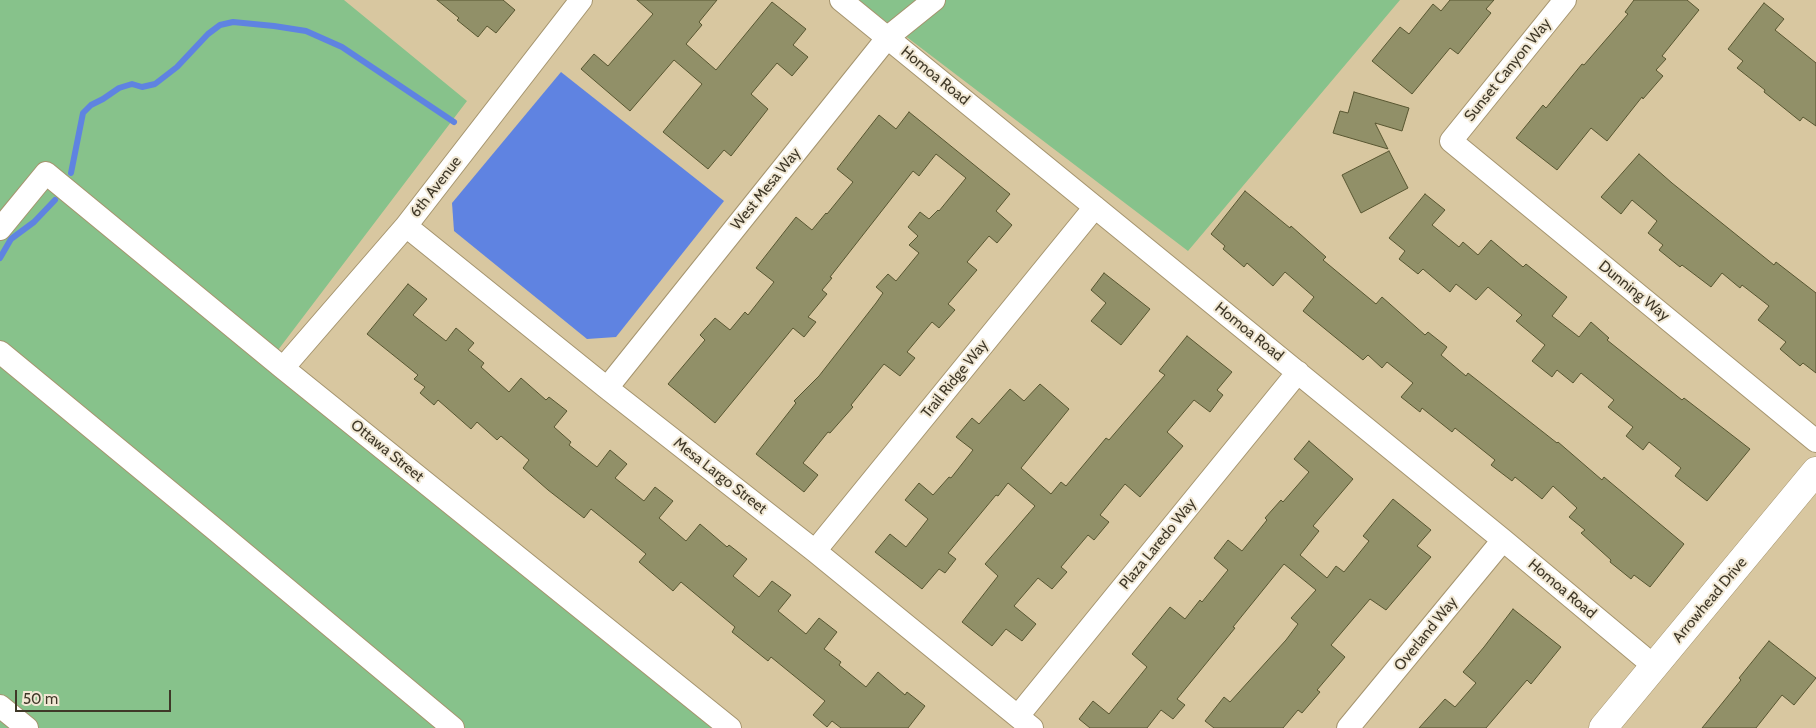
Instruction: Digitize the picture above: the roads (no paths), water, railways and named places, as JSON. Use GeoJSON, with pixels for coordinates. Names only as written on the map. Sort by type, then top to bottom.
{"type":"FeatureCollection","features":[{"type":"Feature","properties":{"kind":"main road","name":"Arrowhead Drive"},"geometry":{"type":"LineString","coordinates":[[1603,728],[1816,471]]}},
{"type":"Feature","properties":{"kind":"street","name":"6th Avenue"},"geometry":{"type":"LineString","coordinates":[[283,368],[406,226],[581,0]]}},
{"type":"Feature","properties":{"kind":"street","name":"Homoa Road"},"geometry":{"type":"LineString","coordinates":[[841,0],[1298,372],[1654,666]]}},
{"type":"Feature","properties":{"kind":"street","name":"West Mesa Way"},"geometry":{"type":"LineString","coordinates":[[607,388],[888,38],[934,0]]}},
{"type":"Feature","properties":{"kind":"street","name":"Sunset Canyon Way"},"geometry":{"type":"LineString","coordinates":[[1451,141],[1565,0]]}},
{"type":"Feature","properties":{"kind":"street","name":"Dunning Way"},"geometry":{"type":"LineString","coordinates":[[1451,141],[1816,441]]}},
{"type":"Feature","properties":{"kind":"street","name":"Ottawa Street"},"geometry":{"type":"LineString","coordinates":[[0,229],[46,173],[283,368],[730,728]]}},
{"type":"Feature","properties":{"kind":"street","name":"Trail Ridge Way"},"geometry":{"type":"LineString","coordinates":[[816,551],[1095,207]]}},
{"type":"Feature","properties":{"kind":"street","name":"Mesa Largo Street"},"geometry":{"type":"LineString","coordinates":[[406,226],[607,388],[816,551],[1025,722]]}},
{"type":"Feature","properties":{"kind":"street"},"geometry":{"type":"LineString","coordinates":[[0,352],[218,530],[453,728]]}},
{"type":"Feature","properties":{"kind":"street","name":"Plaza Laredo Way"},"geometry":{"type":"LineString","coordinates":[[1025,722],[1298,372]]}},
{"type":"Feature","properties":{"kind":"street","name":"Overland Way"},"geometry":{"type":"LineString","coordinates":[[1348,728],[1503,540]]}},
{"type":"Feature","properties":{"kind":"street"},"geometry":{"type":"LineString","coordinates":[[0,706],[27,728]]}},
{"type":"Feature","properties":{"kind":"water"},"geometry":{"type":"Polygon","coordinates":[[[561,72],[724,201],[616,337],[587,339],[454,231],[452,203],[561,72]]]}},
{"type":"Feature","properties":{"kind":"waterway"},"geometry":{"type":"LineString","coordinates":[[71,173],[83,113],[91,105],[119,88],[132,84],[142,87],[155,84],[177,67],[208,34],[220,25],[233,22],[306,31],[342,47],[454,122]]}},
{"type":"Feature","properties":{"kind":"waterway"},"geometry":{"type":"LineString","coordinates":[[0,258],[11,239],[34,222],[55,200]]}}]}
